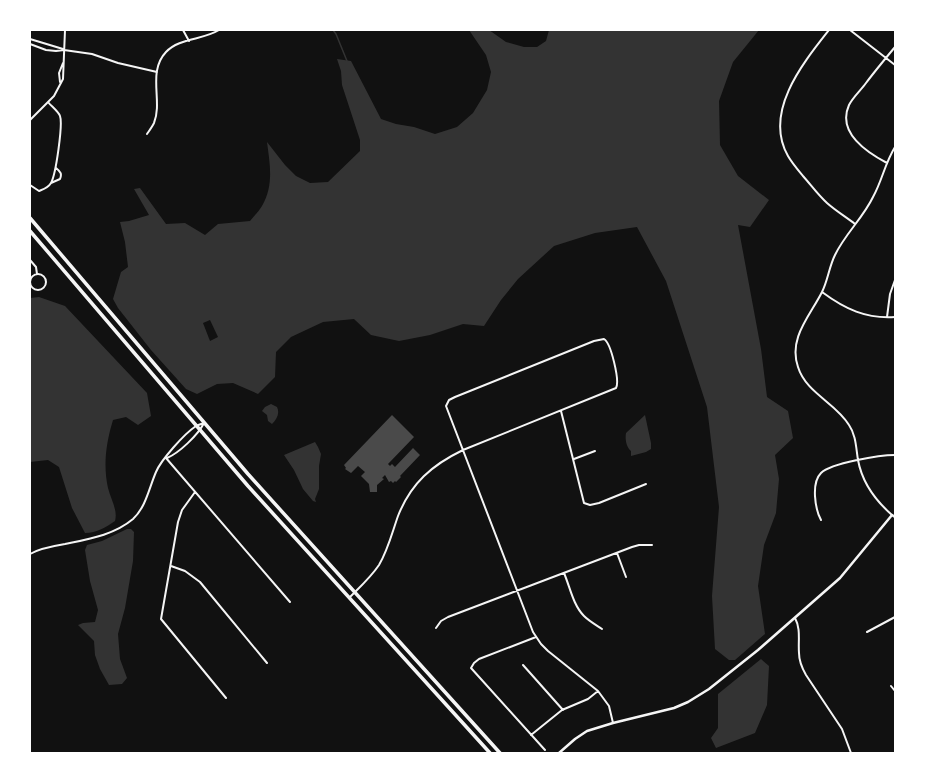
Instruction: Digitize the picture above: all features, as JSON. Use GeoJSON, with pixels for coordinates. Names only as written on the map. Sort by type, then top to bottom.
{"type":"FeatureCollection","features":[{"type":"Feature","properties":{"kind":"highway"},"geometry":{"type":"LineString","coordinates":[[30,218],[204,423],[500,753]]}},
{"type":"Feature","properties":{"kind":"highway"},"geometry":{"type":"LineString","coordinates":[[30,231],[200,431],[490,753]]}},
{"type":"Feature","properties":{"kind":"street"},"geometry":{"type":"LineString","coordinates":[[30,120],[54,96],[64,75],[65,30]]}},
{"type":"Feature","properties":{"kind":"street"},"geometry":{"type":"LineString","coordinates":[[183,30],[189,41]]}},
{"type":"Feature","properties":{"kind":"street"},"geometry":{"type":"LineString","coordinates":[[147,134],[154,123],[157,72],[160,62],[166,52],[181,43],[210,35],[219,30]]}},
{"type":"Feature","properties":{"kind":"street"},"geometry":{"type":"LineString","coordinates":[[829,30],[797,74],[782,108],[780,121],[781,135],[788,156],[796,167],[828,204],[855,224]]}},
{"type":"Feature","properties":{"kind":"street"},"geometry":{"type":"LineString","coordinates":[[850,30],[895,65]]}},
{"type":"Feature","properties":{"kind":"street"},"geometry":{"type":"LineString","coordinates":[[30,39],[64,50],[92,54],[118,63],[157,72]]}},
{"type":"Feature","properties":{"kind":"street"},"geometry":{"type":"LineString","coordinates":[[30,44],[46,50],[64,50]]}},
{"type":"Feature","properties":{"kind":"street"},"geometry":{"type":"LineString","coordinates":[[887,163],[870,153],[854,139],[850,134],[847,125],[847,117],[850,104],[895,47]]}},
{"type":"Feature","properties":{"kind":"street"},"geometry":{"type":"LineString","coordinates":[[60,83],[60,72],[64,62]]}},
{"type":"Feature","properties":{"kind":"street"},"geometry":{"type":"LineString","coordinates":[[48,102],[60,115],[61,124],[56,168],[52,183]]}},
{"type":"Feature","properties":{"kind":"street"},"geometry":{"type":"LineString","coordinates":[[559,753],[581,734],[595,728],[674,708],[697,697],[731,672],[840,578],[894,516],[880,504],[869,489],[863,477],[850,425],[809,386],[798,368],[795,357],[797,337],[822,292],[835,255],[874,197],[895,147]]}},
{"type":"Feature","properties":{"kind":"street"},"geometry":{"type":"LineString","coordinates":[[30,186],[39,191],[60,180],[61,172],[56,168]]}},
{"type":"Feature","properties":{"kind":"street"},"geometry":{"type":"LineString","coordinates":[[30,260],[36,267],[38,274],[42,275],[46,281],[44,288],[40,290],[35,289],[30,283],[33,276],[38,274]]}},
{"type":"Feature","properties":{"kind":"street"},"geometry":{"type":"LineString","coordinates":[[887,317],[890,294],[895,280]]}},
{"type":"Feature","properties":{"kind":"street"},"geometry":{"type":"LineString","coordinates":[[822,292],[846,308],[865,315],[895,317]]}},
{"type":"Feature","properties":{"kind":"street"},"geometry":{"type":"LineString","coordinates":[[349,598],[368,579],[378,566],[386,551],[401,509],[416,484],[434,466],[463,450],[614,390],[617,387],[617,378],[609,344],[606,340],[600,339],[594,341],[449,400],[446,406],[463,450],[517,591],[536,637],[548,651],[598,691],[606,701],[613,723]]}},
{"type":"Feature","properties":{"kind":"street"},"geometry":{"type":"LineString","coordinates":[[561,411],[584,503],[590,505],[599,503],[646,484]]}},
{"type":"Feature","properties":{"kind":"street"},"geometry":{"type":"LineString","coordinates":[[30,554],[53,546],[97,537],[128,522],[139,512],[156,472],[170,451],[196,426],[204,423]]}},
{"type":"Feature","properties":{"kind":"street"},"geometry":{"type":"LineString","coordinates":[[166,458],[174,455],[200,431],[204,423]]}},
{"type":"Feature","properties":{"kind":"street"},"geometry":{"type":"LineString","coordinates":[[574,459],[595,451]]}},
{"type":"Feature","properties":{"kind":"street"},"geometry":{"type":"LineString","coordinates":[[821,520],[816,509],[816,485],[817,478],[826,469],[871,457],[895,455]]}},
{"type":"Feature","properties":{"kind":"street"},"geometry":{"type":"LineString","coordinates":[[166,458],[290,602]]}},
{"type":"Feature","properties":{"kind":"street"},"geometry":{"type":"LineString","coordinates":[[195,492],[182,510],[178,522],[161,620],[226,698]]}},
{"type":"Feature","properties":{"kind":"street"},"geometry":{"type":"LineString","coordinates":[[436,628],[448,617],[639,545],[652,544]]}},
{"type":"Feature","properties":{"kind":"street"},"geometry":{"type":"LineString","coordinates":[[617,553],[626,577]]}},
{"type":"Feature","properties":{"kind":"street"},"geometry":{"type":"LineString","coordinates":[[171,566],[185,572],[200,582],[268,663]]}},
{"type":"Feature","properties":{"kind":"street"},"geometry":{"type":"LineString","coordinates":[[564,573],[581,612],[602,629]]}},
{"type":"Feature","properties":{"kind":"street"},"geometry":{"type":"LineString","coordinates":[[867,632],[895,617]]}},
{"type":"Feature","properties":{"kind":"street"},"geometry":{"type":"LineString","coordinates":[[795,618],[799,628],[799,654],[801,666],[842,729],[851,753]]}},
{"type":"Feature","properties":{"kind":"street"},"geometry":{"type":"LineString","coordinates":[[536,637],[479,659],[472,665],[471,668],[545,750]]}},
{"type":"Feature","properties":{"kind":"street"},"geometry":{"type":"LineString","coordinates":[[523,665],[563,710]]}},
{"type":"Feature","properties":{"kind":"street"},"geometry":{"type":"LineString","coordinates":[[891,686],[895,691]]}},
{"type":"Feature","properties":{"kind":"street"},"geometry":{"type":"LineString","coordinates":[[531,735],[563,710],[588,699],[598,691]]}},
{"type":"Feature","properties":{"kind":"shaded area"},"geometry":{"type":"Polygon","coordinates":[[[469,30],[489,30],[506,42],[524,47],[537,47],[546,41],[549,30],[759,30],[733,62],[719,101],[720,145],[738,176],[769,200],[750,227],[738,225],[761,349],[767,397],[788,411],[793,438],[775,455],[779,479],[776,513],[764,545],[758,586],[765,634],[735,660],[729,660],[715,649],[712,596],[719,507],[707,407],[666,281],[637,227],[595,233],[554,246],[518,279],[501,300],[484,326],[463,324],[430,335],[399,341],[371,335],[354,319],[323,322],[291,337],[276,352],[275,377],[258,394],[233,383],[217,384],[197,394],[186,389],[151,350],[118,308],[113,299],[121,272],[128,267],[125,242],[120,222],[149,215],[134,189],[140,188],[166,224],[185,223],[205,235],[218,224],[250,221],[261,208],[266,198],[270,183],[267,142],[285,165],[296,176],[310,183],[328,182],[360,151],[360,140],[342,85],[341,71],[337,59],[351,61],[381,119],[435,134],[457,127],[473,113],[487,90],[491,72],[486,55],[469,30]]]}},
{"type":"Feature","properties":{"kind":"shaded area"},"geometry":{"type":"Polygon","coordinates":[[[39,297],[65,306],[147,393],[151,416],[138,425],[126,417],[113,420],[107,446],[106,479],[116,517],[115,521],[93,532],[85,533],[72,508],[59,467],[48,460],[30,462],[30,298],[39,297]]]}},
{"type":"Feature","properties":{"kind":"shaded area"},"geometry":{"type":"Polygon","coordinates":[[[271,404],[277,407],[278,411],[277,418],[272,424],[268,421],[267,415],[262,411],[265,407],[271,404]]]}},
{"type":"Feature","properties":{"kind":"shaded area"},"geometry":{"type":"Polygon","coordinates":[[[645,415],[651,449],[631,456],[631,451],[626,443],[626,433],[645,415]]]}},
{"type":"Feature","properties":{"kind":"shaded area"},"geometry":{"type":"Polygon","coordinates":[[[315,442],[321,454],[319,466],[319,489],[315,499],[316,502],[313,501],[303,489],[294,470],[284,455],[315,442]]]}},
{"type":"Feature","properties":{"kind":"shaded area"},"geometry":{"type":"Polygon","coordinates":[[[127,529],[131,529],[134,532],[133,561],[125,608],[118,634],[120,659],[127,678],[122,684],[109,685],[100,669],[95,655],[94,641],[78,625],[95,622],[98,610],[90,581],[85,550],[87,545],[102,541],[127,529]]]}},
{"type":"Feature","properties":{"kind":"shaded area"},"geometry":{"type":"Polygon","coordinates":[[[761,659],[769,666],[767,705],[755,733],[716,748],[711,738],[718,728],[718,694],[761,659]]]}},
{"type":"Feature","properties":{"kind":"pier"},"geometry":{"type":"Polygon","coordinates":[[[210,320],[218,337],[210,341],[203,323],[210,320]]]}},
{"type":"Feature","properties":{"kind":"building"},"geometry":{"type":"Polygon","coordinates":[[[392,415],[414,437],[388,464],[390,466],[392,464],[395,467],[413,448],[420,455],[396,482],[389,482],[385,475],[382,478],[384,479],[377,485],[377,492],[370,492],[369,484],[361,476],[365,472],[358,466],[351,473],[345,469],[346,468],[344,465],[392,415]]]}},
{"type":"Feature","properties":{"kind":"waterway"},"geometry":{"type":"LineString","coordinates":[[333,30],[347,61]]}}]}
